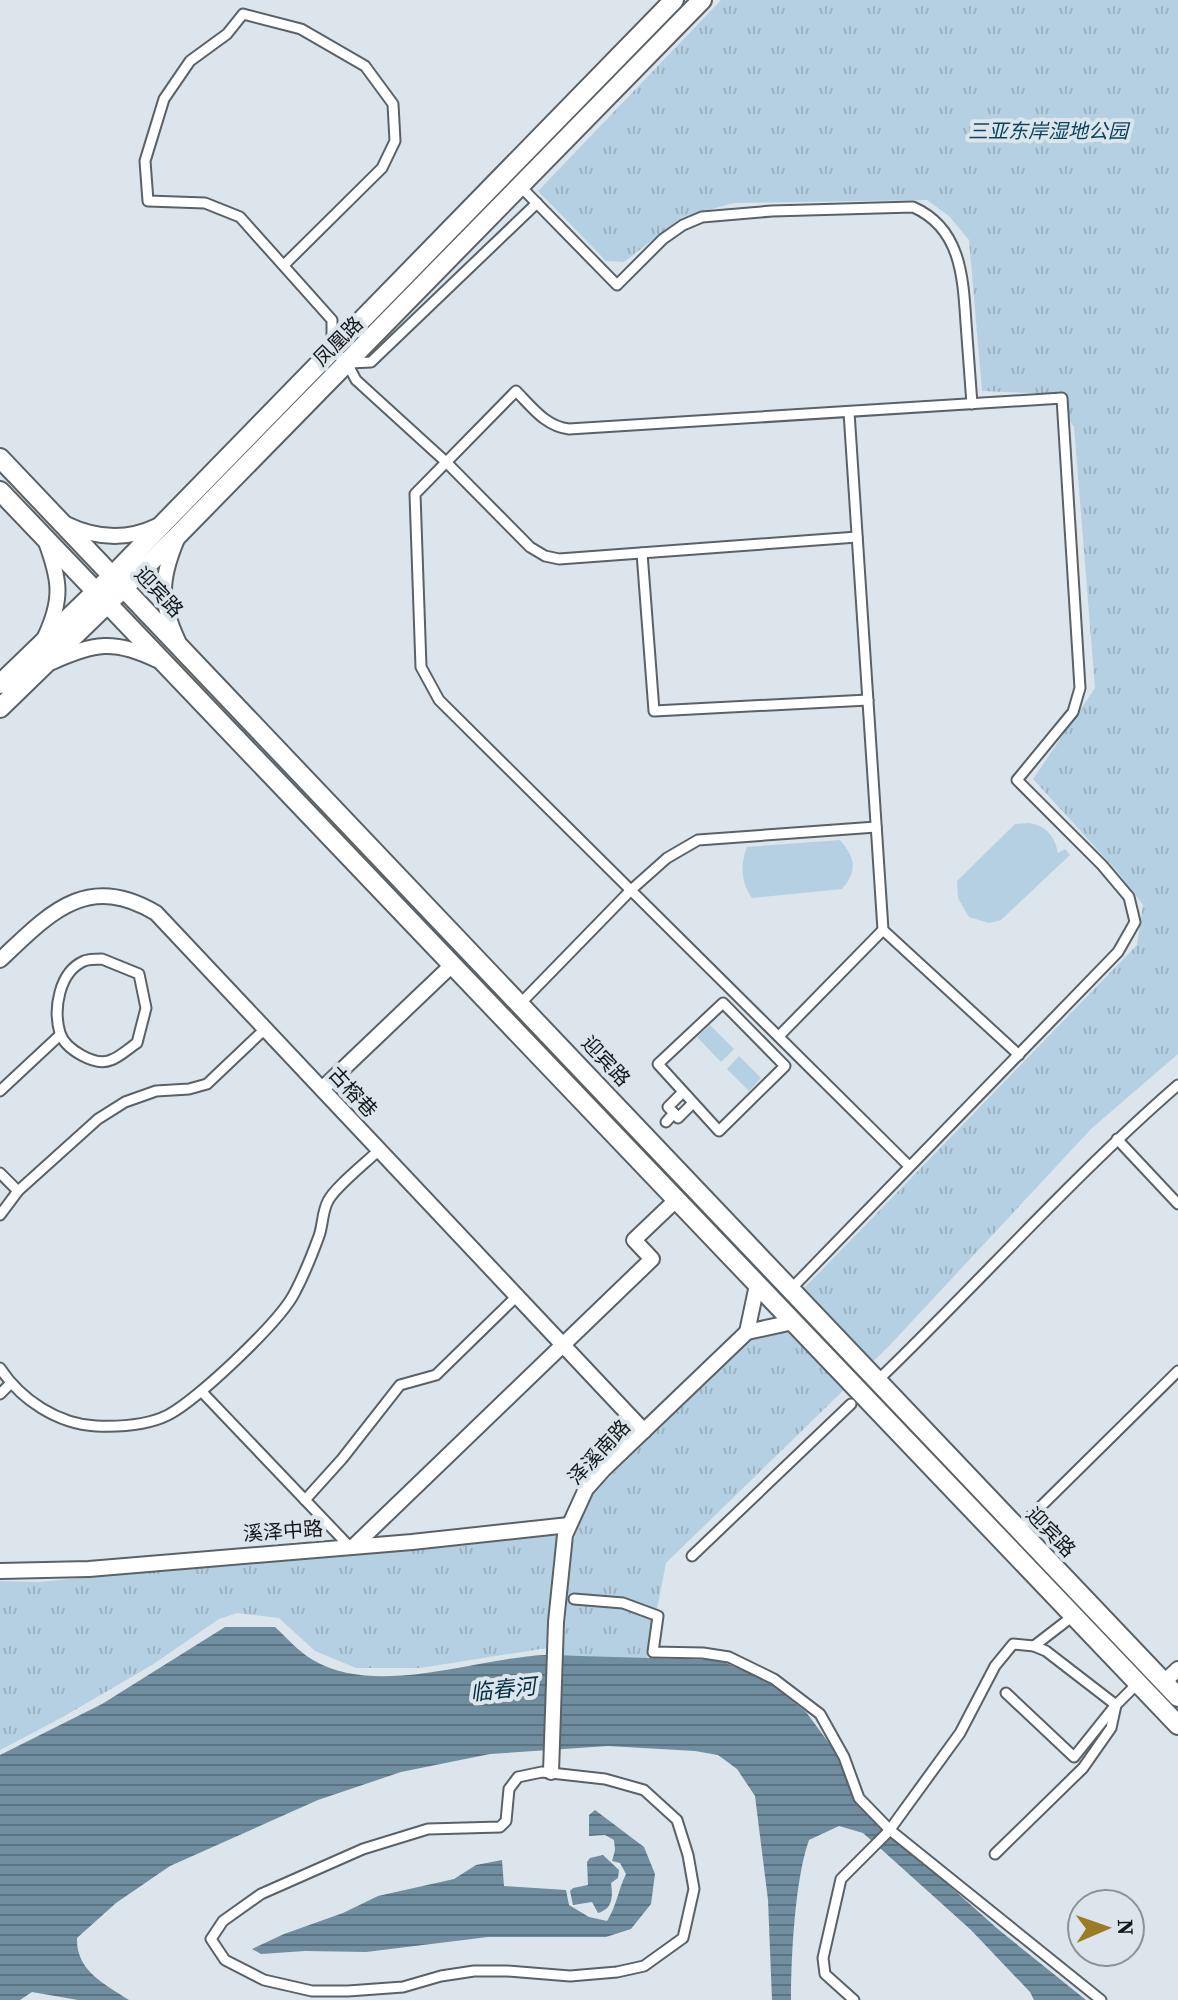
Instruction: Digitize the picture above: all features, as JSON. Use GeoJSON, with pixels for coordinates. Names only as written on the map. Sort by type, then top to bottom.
{"type":"FeatureCollection","features":[{"type":"Feature","properties":{"kind":"highway","name":"凤凰路"},"geometry":{"type":"LineString","coordinates":[[171,529],[332,349],[674,0]]}},
{"type":"Feature","properties":{"kind":"highway","name":"凤凰路"},"geometry":{"type":"LineString","coordinates":[[0,708],[44,665],[118,581],[347,363],[702,0]]}},
{"type":"Feature","properties":{"kind":"highway","name":"迎宾路"},"geometry":{"type":"LineString","coordinates":[[0,458],[1178,1697]]}},
{"type":"Feature","properties":{"kind":"highway","name":"迎宾路"},"geometry":{"type":"LineString","coordinates":[[0,491],[1178,1725]]}},
{"type":"Feature","properties":{"kind":"highway","name":"凤凰路"},"geometry":{"type":"LineString","coordinates":[[0,684],[41,645],[102,598]]}},
{"type":"Feature","properties":{"kind":"highway"},"geometry":{"type":"LineString","coordinates":[[473,985],[487,984],[491,973]]}},
{"type":"Feature","properties":{"kind":"highway"},"geometry":{"type":"LineString","coordinates":[[473,985],[520,1003]]}},
{"type":"Feature","properties":{"kind":"highway"},"geometry":{"type":"LineString","coordinates":[[524,1041],[541,1024]]}},
{"type":"Feature","properties":{"kind":"street"},"geometry":{"type":"LineString","coordinates":[[284,265],[382,168],[395,141],[393,104],[365,66],[301,29],[243,14],[227,34],[190,61],[164,99],[145,161],[148,201],[205,203],[240,217],[332,320],[332,349],[347,363],[356,380],[446,462],[530,547],[545,556],[559,559],[857,537]]}},
{"type":"Feature","properties":{"kind":"street"},"geometry":{"type":"LineString","coordinates":[[521,187],[617,285],[663,239],[702,217],[772,211],[913,207],[928,214],[948,235],[963,275],[972,404]]}},
{"type":"Feature","properties":{"kind":"street"},"geometry":{"type":"LineString","coordinates":[[347,363],[371,362],[537,203]]}},
{"type":"Feature","properties":{"kind":"street"},"geometry":{"type":"LineString","coordinates":[[791,1289],[1118,952],[1135,922],[1129,897],[1102,865],[1017,780],[1073,712],[1080,688],[1062,398],[569,429],[545,421],[516,391],[420,488],[414,500],[421,667],[439,700],[909,1166]]}},
{"type":"Feature","properties":{"kind":"street"},"geometry":{"type":"LineString","coordinates":[[849,412],[883,930],[1019,1055]]}},
{"type":"Feature","properties":{"kind":"street"},"geometry":{"type":"LineString","coordinates":[[62,523],[86,534],[119,537],[171,529],[162,591],[166,615],[181,648]]}},
{"type":"Feature","properties":{"kind":"street"},"geometry":{"type":"LineString","coordinates":[[41,645],[52,621],[58,596],[58,573],[44,538]]}},
{"type":"Feature","properties":{"kind":"street"},"geometry":{"type":"LineString","coordinates":[[642,553],[654,711],[868,700]]}},
{"type":"Feature","properties":{"kind":"street"},"geometry":{"type":"LineString","coordinates":[[44,665],[79,650],[107,645],[131,647],[163,663]]}},
{"type":"Feature","properties":{"kind":"street"},"geometry":{"type":"LineString","coordinates":[[510,1025],[520,1003],[631,890],[667,858],[698,840],[876,827]]}},
{"type":"Feature","properties":{"kind":"street","name":"古榕巷"},"geometry":{"type":"LineString","coordinates":[[0,960],[48,915],[65,905],[94,897],[126,900],[147,908],[165,920],[644,1431]]}},
{"type":"Feature","properties":{"kind":"street"},"geometry":{"type":"LineString","coordinates":[[779,1036],[883,930]]}},
{"type":"Feature","properties":{"kind":"street"},"geometry":{"type":"LineString","coordinates":[[102,959],[139,974],[146,1008],[137,1043],[110,1061],[97,1061],[76,1052],[60,1035],[58,1002],[64,979],[83,961],[102,959]]}},
{"type":"Feature","properties":{"kind":"street"},"geometry":{"type":"LineString","coordinates":[[323,1088],[452,965]]}},
{"type":"Feature","properties":{"kind":"street"},"geometry":{"type":"LineString","coordinates":[[725,1002],[785,1066],[719,1131],[683,1092],[658,1064],[725,1002]]}},
{"type":"Feature","properties":{"kind":"street"},"geometry":{"type":"LineString","coordinates":[[0,1215],[18,1191],[98,1119],[125,1102],[156,1091],[189,1089],[207,1084],[266,1028]]}},
{"type":"Feature","properties":{"kind":"street"},"geometry":{"type":"LineString","coordinates":[[0,1091],[60,1035]]}},
{"type":"Feature","properties":{"kind":"street"},"geometry":{"type":"LineString","coordinates":[[877,1381],[1117,1139],[1178,1085]]}},
{"type":"Feature","properties":{"kind":"street"},"geometry":{"type":"LineString","coordinates":[[683,1092],[668,1107],[678,1118],[693,1103]]}},
{"type":"Feature","properties":{"kind":"street"},"geometry":{"type":"LineString","coordinates":[[666,1122],[674,1113]]}},
{"type":"Feature","properties":{"kind":"street"},"geometry":{"type":"LineString","coordinates":[[1117,1139],[1178,1204]]}},
{"type":"Feature","properties":{"kind":"street"},"geometry":{"type":"LineString","coordinates":[[0,1368],[10,1384],[43,1410],[83,1425],[126,1427],[166,1415],[202,1392],[294,1295],[320,1234],[329,1199],[380,1149]]}},
{"type":"Feature","properties":{"kind":"street"},"geometry":{"type":"LineString","coordinates":[[0,1173],[18,1191]]}},
{"type":"Feature","properties":{"kind":"street"},"geometry":{"type":"LineString","coordinates":[[202,1392],[352,1546],[652,1259],[634,1240],[676,1200]]}},
{"type":"Feature","properties":{"kind":"street"},"geometry":{"type":"LineString","coordinates":[[757,1285],[747,1332],[793,1322]]}},
{"type":"Feature","properties":{"kind":"street"},"geometry":{"type":"LineString","coordinates":[[305,1500],[342,1459],[400,1385],[436,1375],[517,1296]]}},
{"type":"Feature","properties":{"kind":"street","name":"泽溪南路"},"geometry":{"type":"LineString","coordinates":[[551,1772],[555,1637],[562,1558],[569,1525],[586,1489],[747,1332]]}},
{"type":"Feature","properties":{"kind":"street"},"geometry":{"type":"LineString","coordinates":[[1018,1529],[1178,1371]]}},
{"type":"Feature","properties":{"kind":"street"},"geometry":{"type":"LineString","coordinates":[[0,1394],[10,1384]]}},
{"type":"Feature","properties":{"kind":"street"},"geometry":{"type":"LineString","coordinates":[[692,1556],[851,1404]]}},
{"type":"Feature","properties":{"kind":"street","name":"溪泽中路"},"geometry":{"type":"LineString","coordinates":[[0,1571],[89,1569],[569,1525]]}},
{"type":"Feature","properties":{"kind":"street"},"geometry":{"type":"LineString","coordinates":[[574,1599],[623,1603],[658,1616],[653,1652],[729,1657],[774,1679],[820,1714],[844,1757],[859,1798],[890,1829],[1101,2000]]}},
{"type":"Feature","properties":{"kind":"street"},"geometry":{"type":"LineString","coordinates":[[1034,1646],[1073,1616]]}},
{"type":"Feature","properties":{"kind":"street"},"geometry":{"type":"LineString","coordinates":[[854,2000],[825,1974],[823,1958],[841,1879],[890,1829],[960,1733],[995,1666],[1013,1644],[1034,1646],[1046,1651],[1116,1705]]}},
{"type":"Feature","properties":{"kind":"street"},"geometry":{"type":"LineString","coordinates":[[1164,1682],[1178,1669]]}},
{"type":"Feature","properties":{"kind":"street"},"geometry":{"type":"LineString","coordinates":[[1074,1757],[1138,1683]]}},
{"type":"Feature","properties":{"kind":"street"},"geometry":{"type":"LineString","coordinates":[[1006,1693],[1083,1768]]}},
{"type":"Feature","properties":{"kind":"street"},"geometry":{"type":"LineString","coordinates":[[995,1854],[1083,1768],[1111,1728],[1116,1705]]}},
{"type":"Feature","properties":{"kind":"street"},"geometry":{"type":"LineString","coordinates":[[551,1772],[605,1779],[644,1790],[677,1820],[694,1889],[683,1938],[644,1966],[570,1976],[474,1971],[403,1987],[312,1991],[264,1980],[225,1960],[211,1939],[223,1921],[261,1894],[363,1849],[428,1829],[500,1827],[506,1821],[509,1789],[518,1777],[551,1772]]}},
{"type":"Feature","properties":{"kind":"green space","name":"三亚东岸湿地公园"},"geometry":{"type":"Polygon","coordinates":[[[721,0],[1178,0],[1178,1054],[1092,1128],[889,1346],[666,1563],[647,1659],[563,1656],[570,1550],[589,1497],[816,1276],[1137,945],[1143,905],[1117,871],[1033,779],[1095,688],[1074,427],[1052,394],[982,391],[969,240],[949,216],[927,200],[734,203],[682,217],[624,262],[606,261],[538,191],[721,0]]]}},
{"type":"Feature","properties":{"kind":"green space"},"geometry":{"type":"Polygon","coordinates":[[[1029,823],[1049,833],[1058,853],[1065,849],[1070,855],[1001,920],[989,923],[969,917],[958,898],[957,881],[1015,824],[1029,823]]]}},
{"type":"Feature","properties":{"kind":"green space"},"geometry":{"type":"Polygon","coordinates":[[[840,840],[853,864],[851,876],[842,889],[752,898],[748,892],[743,873],[747,847],[840,840]]]}},
{"type":"Feature","properties":{"kind":"green space"},"geometry":{"type":"Polygon","coordinates":[[[710,1025],[734,1049],[721,1062],[697,1037],[710,1025]]]}},
{"type":"Feature","properties":{"kind":"green space"},"geometry":{"type":"Polygon","coordinates":[[[739,1056],[761,1078],[749,1091],[727,1069],[739,1056]]]}},
{"type":"Feature","properties":{"kind":"green space"},"geometry":{"type":"Polygon","coordinates":[[[558,1534],[547,1648],[420,1668],[356,1668],[315,1651],[279,1618],[237,1613],[219,1619],[152,1665],[0,1750],[0,1581],[38,1582],[558,1534]]]}},
{"type":"Feature","properties":{"kind":"water","name":"临春河"},"geometry":{"type":"Polygon","coordinates":[[[225,1627],[275,1627],[313,1660],[339,1671],[367,1676],[428,1673],[545,1655],[719,1660],[766,1680],[806,1712],[837,1754],[863,1809],[999,1930],[1086,2000],[1034,2000],[971,1930],[881,1849],[863,1833],[839,1826],[809,1840],[797,1896],[791,2000],[772,2000],[768,1900],[755,1796],[737,1769],[718,1755],[608,1746],[490,1754],[401,1772],[318,1800],[170,1866],[116,1903],[77,1938],[81,1959],[87,1968],[129,2000],[78,2000],[32,1992],[20,2000],[0,2000],[0,1755],[102,1704],[225,1627]]]}},
{"type":"Feature","properties":{"kind":"water"},"geometry":{"type":"Polygon","coordinates":[[[595,1810],[644,1847],[655,1874],[651,1904],[631,1929],[606,1937],[488,1937],[366,1952],[261,1954],[252,1949],[378,1896],[454,1879],[476,1865],[502,1860],[504,1886],[566,1890],[569,1905],[589,1917],[607,1921],[626,1874],[620,1863],[612,1861],[614,1840],[605,1835],[589,1836],[589,1815],[595,1810]]]}},
{"type":"Feature","properties":{"kind":"water"},"geometry":{"type":"Polygon","coordinates":[[[603,1855],[619,1870],[618,1878],[611,1883],[609,1905],[598,1913],[592,1902],[573,1905],[570,1891],[588,1885],[587,1862],[590,1858],[603,1855]]]}}]}
